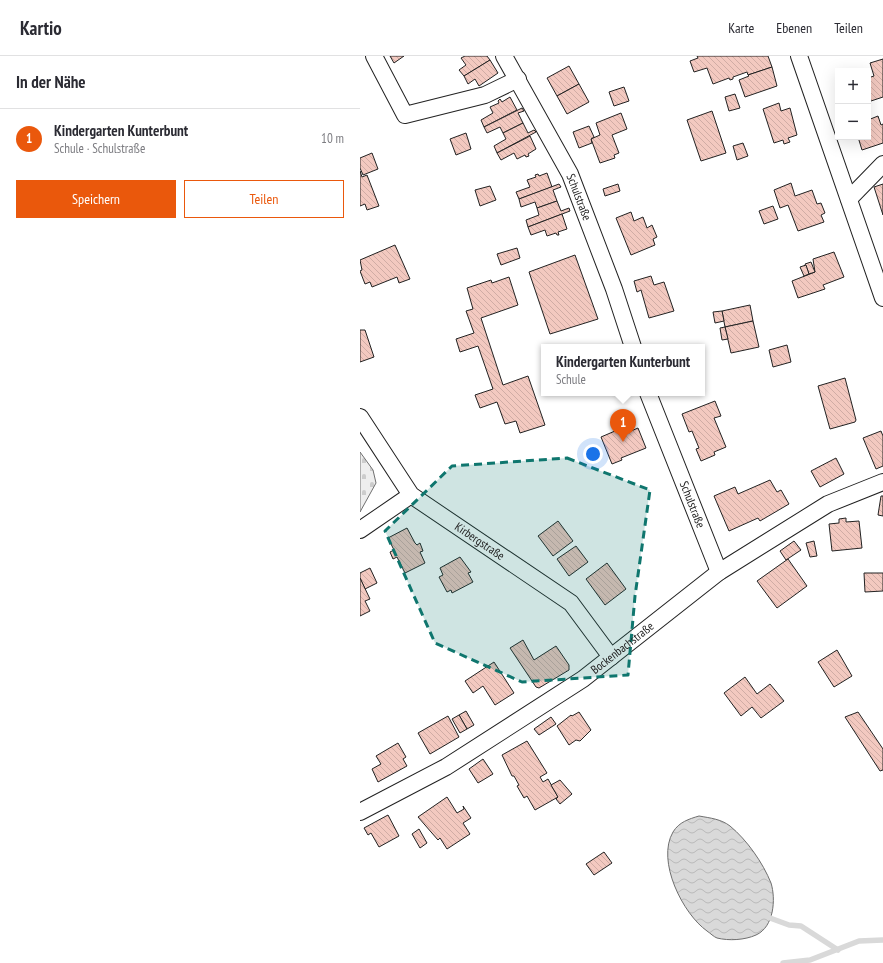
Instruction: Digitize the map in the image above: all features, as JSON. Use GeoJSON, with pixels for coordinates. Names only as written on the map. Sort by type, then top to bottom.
{"type":"FeatureCollection","features":[{"type":"Feature","properties":{"kind":"street"},"geometry":{"type":"LineString","coordinates":[[374,56],[405,115],[484,95],[518,79]]}},
{"type":"Feature","properties":{"kind":"street","name":"Schulstraße"},"geometry":{"type":"LineString","coordinates":[[504,56],[570,174],[614,289],[632,344]]}},
{"type":"Feature","properties":{"kind":"street"},"geometry":{"type":"LineString","coordinates":[[799,56],[883,298]]}},
{"type":"Feature","properties":{"kind":"street"},"geometry":{"type":"LineString","coordinates":[[849,198],[883,164]]}},
{"type":"Feature","properties":{"kind":"street","name":"Schulstraße"},"geometry":{"type":"LineString","coordinates":[[649,396],[719,572]]}},
{"type":"Feature","properties":{"kind":"street","name":"Kirbergstraße"},"geometry":{"type":"LineString","coordinates":[[360,417],[410,495],[571,603],[610,657]]}},
{"type":"Feature","properties":{"kind":"street","name":"Bockenbachstraße"},"geometry":{"type":"LineString","coordinates":[[360,812],[446,767],[583,679],[719,572],[828,504],[883,482]]}},
{"type":"Feature","properties":{"kind":"street"},"geometry":{"type":"LineString","coordinates":[[360,530],[410,495]]}},
{"type":"Feature","properties":{"kind":"highlighted area"},"geometry":{"type":"Polygon","coordinates":[[[567,458],[650,490],[635,596],[628,675],[522,682],[435,643],[385,531],[452,466],[567,458]]]}},
{"type":"Feature","properties":{"kind":"green space"},"geometry":{"type":"Polygon","coordinates":[[[360,452],[373,470],[376,483],[360,512],[360,452]]]}},
{"type":"Feature","properties":{"kind":"water"},"geometry":{"type":"Polygon","coordinates":[[[699,816],[719,820],[730,826],[748,845],[768,875],[773,890],[772,912],[767,926],[756,935],[737,940],[727,940],[716,937],[698,923],[681,900],[670,872],[668,857],[669,844],[673,832],[681,823],[699,816]]]}},
{"type":"Feature","properties":{"kind":"building"},"geometry":{"type":"Polygon","coordinates":[[[390,56],[404,56],[394,63],[390,56]]]}},
{"type":"Feature","properties":{"kind":"building"},"geometry":{"type":"Polygon","coordinates":[[[465,56],[487,56],[490,60],[464,76],[459,70],[466,65],[461,58],[465,56]]]}},
{"type":"Feature","properties":{"kind":"building"},"geometry":{"type":"Polygon","coordinates":[[[697,56],[768,56],[772,67],[748,75],[747,72],[733,77],[733,79],[730,80],[729,78],[713,84],[707,68],[694,72],[690,61],[698,58],[697,56]]]}},
{"type":"Feature","properties":{"kind":"building"},"geometry":{"type":"Polygon","coordinates":[[[883,59],[883,97],[871,101],[871,77],[874,76],[870,63],[883,59]]]}},
{"type":"Feature","properties":{"kind":"building"},"geometry":{"type":"Polygon","coordinates":[[[490,60],[498,73],[479,86],[475,79],[468,84],[464,76],[490,60]]]}},
{"type":"Feature","properties":{"kind":"building"},"geometry":{"type":"Polygon","coordinates":[[[569,66],[579,84],[557,96],[547,78],[569,66]]]}},
{"type":"Feature","properties":{"kind":"building"},"geometry":{"type":"Polygon","coordinates":[[[772,67],[777,86],[745,97],[739,80],[749,76],[748,75],[772,67]]]}},
{"type":"Feature","properties":{"kind":"building"},"geometry":{"type":"Polygon","coordinates":[[[579,84],[589,102],[567,114],[557,96],[579,84]]]}},
{"type":"Feature","properties":{"kind":"building"},"geometry":{"type":"Polygon","coordinates":[[[624,87],[629,101],[614,106],[609,92],[624,87]]]}},
{"type":"Feature","properties":{"kind":"building"},"geometry":{"type":"Polygon","coordinates":[[[735,94],[740,108],[729,111],[725,97],[735,94]]]}},
{"type":"Feature","properties":{"kind":"building"},"geometry":{"type":"Polygon","coordinates":[[[510,97],[517,110],[484,127],[481,120],[493,113],[490,107],[499,103],[498,101],[500,99],[502,102],[510,97]]]}},
{"type":"Feature","properties":{"kind":"building"},"geometry":{"type":"Polygon","coordinates":[[[779,103],[781,111],[790,108],[797,135],[788,138],[790,142],[784,144],[783,140],[774,143],[763,109],[779,103]]]}},
{"type":"Feature","properties":{"kind":"building"},"geometry":{"type":"Polygon","coordinates":[[[522,108],[524,111],[518,113],[523,123],[503,133],[500,127],[487,133],[484,127],[522,108]]]}},
{"type":"Feature","properties":{"kind":"building"},"geometry":{"type":"Polygon","coordinates":[[[712,111],[726,153],[701,161],[687,120],[712,111]]]}},
{"type":"Feature","properties":{"kind":"building"},"geometry":{"type":"Polygon","coordinates":[[[621,113],[627,129],[612,135],[619,153],[614,155],[615,158],[600,163],[591,139],[600,135],[596,123],[621,113]]]}},
{"type":"Feature","properties":{"kind":"building"},"geometry":{"type":"Polygon","coordinates":[[[878,116],[881,125],[883,124],[883,143],[862,150],[859,140],[871,140],[871,119],[878,116]]]}},
{"type":"Feature","properties":{"kind":"building"},"geometry":{"type":"Polygon","coordinates":[[[523,123],[528,133],[534,130],[536,132],[497,153],[494,146],[506,139],[503,133],[523,123]]]}},
{"type":"Feature","properties":{"kind":"building"},"geometry":{"type":"Polygon","coordinates":[[[589,126],[594,137],[591,139],[592,143],[579,148],[573,132],[589,126]]]}},
{"type":"Feature","properties":{"kind":"building"},"geometry":{"type":"Polygon","coordinates":[[[466,133],[471,149],[456,155],[450,139],[466,133]]]}},
{"type":"Feature","properties":{"kind":"building"},"geometry":{"type":"Polygon","coordinates":[[[530,136],[536,149],[528,154],[529,156],[526,157],[525,155],[517,159],[514,153],[501,160],[497,153],[530,136]]]}},
{"type":"Feature","properties":{"kind":"building"},"geometry":{"type":"Polygon","coordinates":[[[743,143],[748,156],[737,160],[733,146],[743,143]]]}},
{"type":"Feature","properties":{"kind":"building"},"geometry":{"type":"Polygon","coordinates":[[[372,153],[378,169],[363,175],[360,168],[360,158],[372,153]]]}},
{"type":"Feature","properties":{"kind":"building"},"geometry":{"type":"Polygon","coordinates":[[[360,171],[362,177],[367,175],[379,206],[367,210],[365,204],[360,206],[360,171]]]}},
{"type":"Feature","properties":{"kind":"building"},"geometry":{"type":"Polygon","coordinates":[[[547,173],[552,187],[519,199],[516,192],[530,187],[527,180],[536,177],[535,175],[538,174],[539,176],[547,173]]]}},
{"type":"Feature","properties":{"kind":"building"},"geometry":{"type":"Polygon","coordinates":[[[791,183],[795,196],[812,190],[817,204],[821,203],[825,213],[821,215],[824,222],[798,231],[788,205],[780,208],[774,190],[791,183]]]}},
{"type":"Feature","properties":{"kind":"building"},"geometry":{"type":"Polygon","coordinates":[[[559,184],[561,187],[553,190],[557,201],[537,208],[535,202],[521,207],[519,199],[559,184]]]}},
{"type":"Feature","properties":{"kind":"building"},"geometry":{"type":"Polygon","coordinates":[[[618,184],[620,191],[605,196],[603,189],[618,184]]]}},
{"type":"Feature","properties":{"kind":"building"},"geometry":{"type":"Polygon","coordinates":[[[883,184],[883,215],[874,187],[883,184]]]}},
{"type":"Feature","properties":{"kind":"building"},"geometry":{"type":"Polygon","coordinates":[[[490,186],[496,200],[480,206],[475,190],[490,186]]]}},
{"type":"Feature","properties":{"kind":"building"},"geometry":{"type":"Polygon","coordinates":[[[557,201],[561,211],[569,208],[570,211],[528,227],[526,220],[539,215],[537,208],[557,201]]]}},
{"type":"Feature","properties":{"kind":"building"},"geometry":{"type":"Polygon","coordinates":[[[773,206],[778,219],[764,224],[759,211],[773,206]]]}},
{"type":"Feature","properties":{"kind":"building"},"geometry":{"type":"Polygon","coordinates":[[[631,212],[634,221],[643,217],[647,228],[652,225],[657,237],[653,239],[655,245],[631,255],[616,218],[631,212]]]}},
{"type":"Feature","properties":{"kind":"building"},"geometry":{"type":"Polygon","coordinates":[[[562,214],[567,229],[558,232],[559,235],[556,233],[547,236],[545,230],[531,235],[528,227],[562,214]]]}},
{"type":"Feature","properties":{"kind":"building"},"geometry":{"type":"Polygon","coordinates":[[[395,245],[410,279],[399,283],[397,277],[372,287],[370,282],[365,284],[360,271],[362,270],[360,260],[395,245]]]}},
{"type":"Feature","properties":{"kind":"building"},"geometry":{"type":"Polygon","coordinates":[[[517,248],[520,258],[501,265],[497,254],[517,248]]]}},
{"type":"Feature","properties":{"kind":"building"},"geometry":{"type":"Polygon","coordinates":[[[834,252],[844,277],[823,285],[825,289],[798,298],[792,281],[815,272],[813,259],[834,252]]]}},
{"type":"Feature","properties":{"kind":"building"},"geometry":{"type":"Polygon","coordinates":[[[575,255],[598,319],[550,334],[529,272],[575,255]]]}},
{"type":"Feature","properties":{"kind":"building"},"geometry":{"type":"Polygon","coordinates":[[[811,262],[815,272],[809,274],[805,264],[811,262]]]}},
{"type":"Feature","properties":{"kind":"building"},"geometry":{"type":"Polygon","coordinates":[[[806,265],[809,274],[804,276],[800,267],[806,265]]]}},
{"type":"Feature","properties":{"kind":"building"},"geometry":{"type":"Polygon","coordinates":[[[651,276],[654,285],[664,282],[674,311],[649,318],[641,290],[637,292],[634,281],[651,276]]]}},
{"type":"Feature","properties":{"kind":"building"},"geometry":{"type":"Polygon","coordinates":[[[509,277],[518,305],[481,318],[503,385],[528,376],[545,425],[520,433],[516,421],[505,424],[497,402],[480,408],[475,395],[493,389],[478,346],[460,352],[456,339],[474,333],[466,311],[473,309],[467,288],[491,280],[492,283],[509,277]]]}},
{"type":"Feature","properties":{"kind":"building"},"geometry":{"type":"Polygon","coordinates":[[[750,305],[753,321],[725,327],[722,311],[750,305]]]}},
{"type":"Feature","properties":{"kind":"building"},"geometry":{"type":"Polygon","coordinates":[[[722,311],[724,321],[715,323],[713,312],[722,311]]]}},
{"type":"Feature","properties":{"kind":"building"},"geometry":{"type":"Polygon","coordinates":[[[753,321],[759,347],[731,353],[725,327],[753,321]]]}},
{"type":"Feature","properties":{"kind":"building"},"geometry":{"type":"Polygon","coordinates":[[[725,327],[728,339],[722,340],[720,328],[725,327]]]}},
{"type":"Feature","properties":{"kind":"building"},"geometry":{"type":"Polygon","coordinates":[[[360,330],[365,330],[374,357],[360,362],[360,330]]]}},
{"type":"Feature","properties":{"kind":"building"},"geometry":{"type":"Polygon","coordinates":[[[787,345],[791,362],[773,367],[769,350],[787,345]]]}},
{"type":"Feature","properties":{"kind":"building"},"geometry":{"type":"Polygon","coordinates":[[[845,378],[856,420],[855,422],[830,429],[818,386],[845,378]]]}},
{"type":"Feature","properties":{"kind":"building"},"geometry":{"type":"Polygon","coordinates":[[[715,401],[721,416],[714,418],[726,447],[714,452],[715,455],[701,461],[696,449],[699,448],[692,431],[689,432],[682,414],[715,401]]]}},
{"type":"Feature","properties":{"kind":"building"},"geometry":{"type":"Polygon","coordinates":[[[622,428],[624,434],[638,428],[646,448],[621,458],[622,460],[612,464],[601,437],[622,428]]]}},
{"type":"Feature","properties":{"kind":"building"},"geometry":{"type":"Polygon","coordinates":[[[881,431],[883,436],[883,466],[876,469],[863,438],[881,431]]]}},
{"type":"Feature","properties":{"kind":"building"},"geometry":{"type":"Polygon","coordinates":[[[836,458],[844,474],[820,487],[811,471],[836,458]]]}},
{"type":"Feature","properties":{"kind":"building"},"geometry":{"type":"Polygon","coordinates":[[[770,480],[777,492],[781,490],[789,504],[760,521],[758,518],[729,531],[714,496],[735,487],[738,494],[770,480]]]}},
{"type":"Feature","properties":{"kind":"building"},"geometry":{"type":"Polygon","coordinates":[[[881,496],[883,496],[883,516],[878,515],[881,496]]]}},
{"type":"Feature","properties":{"kind":"building"},"geometry":{"type":"Polygon","coordinates":[[[846,518],[846,522],[859,521],[862,548],[832,551],[829,524],[839,523],[839,519],[846,518]]]}},
{"type":"Feature","properties":{"kind":"building"},"geometry":{"type":"Polygon","coordinates":[[[558,521],[573,541],[553,556],[538,536],[558,521]]]}},
{"type":"Feature","properties":{"kind":"building"},"geometry":{"type":"Polygon","coordinates":[[[407,528],[415,543],[417,545],[420,543],[423,551],[420,552],[425,563],[405,573],[397,557],[393,559],[390,552],[394,550],[388,538],[407,528]]]}},
{"type":"Feature","properties":{"kind":"building"},"geometry":{"type":"Polygon","coordinates":[[[794,541],[801,550],[786,560],[780,551],[794,541]]]}},
{"type":"Feature","properties":{"kind":"building"},"geometry":{"type":"Polygon","coordinates":[[[814,541],[817,556],[810,557],[806,543],[814,541]]]}},
{"type":"Feature","properties":{"kind":"building"},"geometry":{"type":"Polygon","coordinates":[[[576,546],[588,562],[569,576],[557,559],[576,546]]]}},
{"type":"Feature","properties":{"kind":"building"},"geometry":{"type":"Polygon","coordinates":[[[460,557],[471,572],[468,573],[473,582],[452,593],[451,590],[447,592],[439,577],[443,575],[440,568],[460,557]]]}},
{"type":"Feature","properties":{"kind":"building"},"geometry":{"type":"Polygon","coordinates":[[[788,559],[807,586],[777,608],[757,581],[788,559]]]}},
{"type":"Feature","properties":{"kind":"building"},"geometry":{"type":"Polygon","coordinates":[[[607,563],[626,589],[605,605],[586,579],[607,563]]]}},
{"type":"Feature","properties":{"kind":"building"},"geometry":{"type":"Polygon","coordinates":[[[370,568],[377,583],[365,589],[360,578],[360,573],[370,568]]]}},
{"type":"Feature","properties":{"kind":"building"},"geometry":{"type":"Polygon","coordinates":[[[864,573],[883,573],[883,591],[865,592],[864,573]]]}},
{"type":"Feature","properties":{"kind":"building"},"geometry":{"type":"Polygon","coordinates":[[[360,578],[370,599],[365,601],[370,611],[360,616],[360,578]]]}},
{"type":"Feature","properties":{"kind":"building"},"geometry":{"type":"Polygon","coordinates":[[[523,640],[534,660],[556,646],[569,665],[569,670],[539,688],[536,687],[510,648],[523,640]]]}},
{"type":"Feature","properties":{"kind":"building"},"geometry":{"type":"Polygon","coordinates":[[[837,650],[852,676],[834,687],[818,662],[837,650]]]}},
{"type":"Feature","properties":{"kind":"building"},"geometry":{"type":"Polygon","coordinates":[[[494,662],[514,693],[495,705],[483,686],[473,693],[465,681],[494,662]]]}},
{"type":"Feature","properties":{"kind":"building"},"geometry":{"type":"Polygon","coordinates":[[[745,677],[757,694],[770,684],[784,701],[761,718],[752,707],[741,716],[724,693],[745,677]]]}},
{"type":"Feature","properties":{"kind":"building"},"geometry":{"type":"Polygon","coordinates":[[[466,711],[474,725],[467,729],[459,715],[466,711]]]}},
{"type":"Feature","properties":{"kind":"building"},"geometry":{"type":"Polygon","coordinates":[[[579,712],[591,730],[580,741],[576,740],[569,745],[557,726],[571,715],[572,716],[579,712]]]}},
{"type":"Feature","properties":{"kind":"building"},"geometry":{"type":"Polygon","coordinates":[[[858,712],[883,749],[883,770],[880,771],[845,717],[858,712]]]}},
{"type":"Feature","properties":{"kind":"building"},"geometry":{"type":"Polygon","coordinates":[[[459,715],[467,729],[460,733],[452,719],[459,715]]]}},
{"type":"Feature","properties":{"kind":"building"},"geometry":{"type":"Polygon","coordinates":[[[448,716],[459,737],[430,754],[418,733],[448,716]]]}},
{"type":"Feature","properties":{"kind":"building"},"geometry":{"type":"Polygon","coordinates":[[[551,717],[556,724],[539,735],[534,729],[551,717]]]}},
{"type":"Feature","properties":{"kind":"building"},"geometry":{"type":"Polygon","coordinates":[[[527,741],[547,773],[540,777],[543,782],[548,779],[558,797],[535,810],[527,796],[524,798],[517,786],[519,785],[514,776],[512,776],[502,755],[527,741]]]}},
{"type":"Feature","properties":{"kind":"building"},"geometry":{"type":"Polygon","coordinates":[[[398,743],[406,757],[403,759],[407,766],[378,782],[372,769],[381,764],[376,756],[398,743]]]}},
{"type":"Feature","properties":{"kind":"building"},"geometry":{"type":"Polygon","coordinates":[[[483,759],[493,774],[478,783],[469,769],[483,759]]]}},
{"type":"Feature","properties":{"kind":"building"},"geometry":{"type":"Polygon","coordinates":[[[560,780],[572,794],[560,804],[556,799],[558,797],[551,785],[560,780]]]}},
{"type":"Feature","properties":{"kind":"building"},"geometry":{"type":"Polygon","coordinates":[[[447,797],[457,813],[464,809],[463,806],[471,818],[463,823],[470,834],[447,849],[440,838],[438,840],[418,817],[447,797]]]}},
{"type":"Feature","properties":{"kind":"building"},"geometry":{"type":"Polygon","coordinates":[[[388,815],[399,836],[379,847],[371,833],[368,835],[364,828],[388,815]]]}},
{"type":"Feature","properties":{"kind":"building"},"geometry":{"type":"Polygon","coordinates":[[[419,829],[427,843],[420,848],[412,834],[419,829]]]}},
{"type":"Feature","properties":{"kind":"building"},"geometry":{"type":"Polygon","coordinates":[[[604,852],[612,863],[594,875],[586,864],[604,852]]]}},
{"type":"Feature","properties":{"kind":"waterway"},"geometry":{"type":"LineString","coordinates":[[770,918],[789,925],[801,926],[838,950]]}},
{"type":"Feature","properties":{"kind":"waterway"},"geometry":{"type":"LineString","coordinates":[[783,963],[810,960],[859,941],[883,940]]}},
{"type":"Feature","properties":{"kind":"place","name":"Kindergarten Kunterbunt"},"geometry":{"type":"Point","coordinates":[623,442]}}]}
